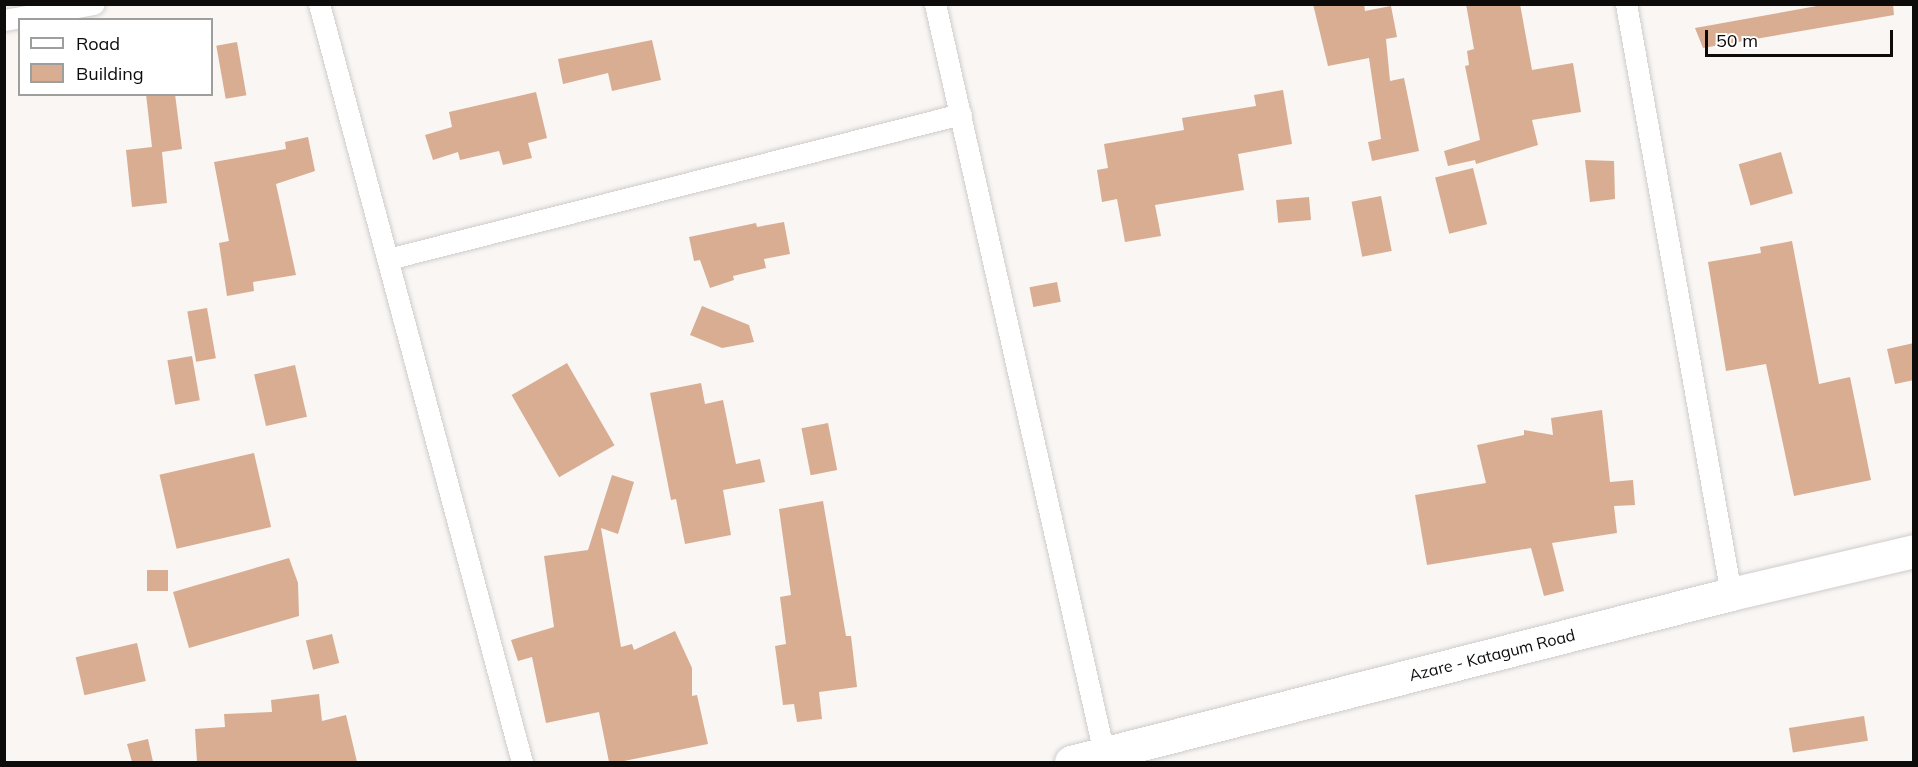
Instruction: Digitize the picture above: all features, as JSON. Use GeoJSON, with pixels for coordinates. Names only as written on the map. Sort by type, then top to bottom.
{"type":"FeatureCollection","features":[{"type":"Feature","properties":{"kind":"main road","name":"Azare - Katagum Road"},"geometry":{"type":"LineString","coordinates":[[1071,762],[1106,758],[1731,594],[1914,551]]}},
{"type":"Feature","properties":{"kind":"street"},"geometry":{"type":"LineString","coordinates":[[4,20],[94,4]]}},
{"type":"Feature","properties":{"kind":"street"},"geometry":{"type":"LineString","coordinates":[[320,4],[522,762]]}},
{"type":"Feature","properties":{"kind":"street"},"geometry":{"type":"LineString","coordinates":[[935,4],[1106,758]]}},
{"type":"Feature","properties":{"kind":"street"},"geometry":{"type":"LineString","coordinates":[[1626,4],[1731,594]]}},
{"type":"Feature","properties":{"kind":"street"},"geometry":{"type":"LineString","coordinates":[[388,259],[961,114]]}},
{"type":"Feature","properties":{"kind":"building"},"geometry":{"type":"Polygon","coordinates":[[[1313,4],[1364,4],[1365,11],[1391,6],[1397,37],[1386,39],[1390,81],[1404,78],[1419,151],[1372,161],[1368,142],[1381,139],[1369,58],[1328,66],[1313,4]]]}},
{"type":"Feature","properties":{"kind":"building"},"geometry":{"type":"Polygon","coordinates":[[[1466,4],[1520,4],[1532,70],[1573,63],[1581,112],[1532,120],[1538,145],[1476,164],[1475,160],[1448,166],[1444,151],[1480,140],[1465,66],[1469,65],[1467,51],[1474,49],[1466,4]]]}},
{"type":"Feature","properties":{"kind":"building"},"geometry":{"type":"Polygon","coordinates":[[[1828,4],[1893,4],[1894,15],[1703,48],[1695,28],[1828,4]]]}},
{"type":"Feature","properties":{"kind":"building"},"geometry":{"type":"Polygon","coordinates":[[[652,40],[661,80],[612,91],[608,73],[563,84],[558,59],[652,40]]]}},
{"type":"Feature","properties":{"kind":"building"},"geometry":{"type":"Polygon","coordinates":[[[237,42],[246,95],[226,99],[216,46],[237,42]]]}},
{"type":"Feature","properties":{"kind":"building"},"geometry":{"type":"Polygon","coordinates":[[[1283,90],[1292,144],[1238,154],[1244,190],[1155,205],[1161,236],[1125,242],[1117,199],[1102,202],[1097,170],[1108,168],[1104,144],[1184,130],[1182,118],[1256,106],[1254,95],[1283,90]]]}},
{"type":"Feature","properties":{"kind":"building"},"geometry":{"type":"Polygon","coordinates":[[[536,92],[547,138],[528,143],[532,158],[503,165],[499,151],[460,160],[458,152],[433,160],[425,135],[452,127],[449,112],[536,92]]]}},
{"type":"Feature","properties":{"kind":"building"},"geometry":{"type":"Polygon","coordinates":[[[146,96],[175,96],[182,149],[162,152],[167,203],[132,207],[126,150],[152,147],[146,96]]]}},
{"type":"Feature","properties":{"kind":"building"},"geometry":{"type":"Polygon","coordinates":[[[308,137],[315,171],[276,184],[296,275],[253,282],[254,291],[227,296],[219,243],[229,241],[214,162],[286,149],[285,142],[308,137]]]}},
{"type":"Feature","properties":{"kind":"building"},"geometry":{"type":"Polygon","coordinates":[[[1781,152],[1793,193],[1751,205],[1739,164],[1781,152]]]}},
{"type":"Feature","properties":{"kind":"building"},"geometry":{"type":"Polygon","coordinates":[[[1585,160],[1614,161],[1615,199],[1590,202],[1585,160]]]}},
{"type":"Feature","properties":{"kind":"building"},"geometry":{"type":"Polygon","coordinates":[[[1473,168],[1487,224],[1449,234],[1435,177],[1473,168]]]}},
{"type":"Feature","properties":{"kind":"building"},"geometry":{"type":"Polygon","coordinates":[[[1381,196],[1392,251],[1362,257],[1352,202],[1381,196]]]}},
{"type":"Feature","properties":{"kind":"building"},"geometry":{"type":"Polygon","coordinates":[[[1309,197],[1311,220],[1278,223],[1276,200],[1309,197]]]}},
{"type":"Feature","properties":{"kind":"building"},"geometry":{"type":"Polygon","coordinates":[[[784,222],[790,254],[764,259],[766,268],[733,276],[734,280],[710,288],[700,260],[694,261],[689,237],[756,223],[757,227],[784,222]]]}},
{"type":"Feature","properties":{"kind":"building"},"geometry":{"type":"Polygon","coordinates":[[[1792,241],[1819,384],[1850,377],[1871,480],[1794,496],[1766,364],[1726,371],[1708,262],[1761,253],[1760,247],[1792,241]]]}},
{"type":"Feature","properties":{"kind":"building"},"geometry":{"type":"Polygon","coordinates":[[[1057,282],[1061,302],[1033,307],[1030,287],[1057,282]]]}},
{"type":"Feature","properties":{"kind":"building"},"geometry":{"type":"Polygon","coordinates":[[[702,306],[749,325],[754,342],[722,348],[690,335],[702,306]]]}},
{"type":"Feature","properties":{"kind":"building"},"geometry":{"type":"Polygon","coordinates":[[[207,308],[216,358],[196,362],[187,311],[207,308]]]}},
{"type":"Feature","properties":{"kind":"building"},"geometry":{"type":"Polygon","coordinates":[[[1914,343],[1914,380],[1895,384],[1887,349],[1914,343]]]}},
{"type":"Feature","properties":{"kind":"building"},"geometry":{"type":"Polygon","coordinates":[[[192,356],[200,400],[175,405],[167,360],[192,356]]]}},
{"type":"Feature","properties":{"kind":"building"},"geometry":{"type":"Polygon","coordinates":[[[567,363],[614,445],[559,477],[512,395],[567,363]]]}},
{"type":"Feature","properties":{"kind":"building"},"geometry":{"type":"Polygon","coordinates":[[[295,365],[307,417],[266,426],[254,374],[295,365]]]}},
{"type":"Feature","properties":{"kind":"building"},"geometry":{"type":"Polygon","coordinates":[[[701,383],[705,404],[723,400],[736,464],[760,459],[765,482],[723,490],[731,535],[685,544],[676,499],[671,500],[650,393],[701,383]]]}},
{"type":"Feature","properties":{"kind":"building"},"geometry":{"type":"Polygon","coordinates":[[[1602,410],[1610,482],[1633,480],[1635,505],[1614,506],[1617,533],[1552,543],[1564,591],[1544,596],[1531,548],[1427,565],[1415,495],[1486,483],[1477,445],[1524,435],[1524,430],[1553,435],[1551,418],[1602,410]]]}},
{"type":"Feature","properties":{"kind":"building"},"geometry":{"type":"Polygon","coordinates":[[[828,423],[837,470],[811,475],[801,428],[828,423]]]}},
{"type":"Feature","properties":{"kind":"building"},"geometry":{"type":"Polygon","coordinates":[[[254,453],[271,527],[177,549],[159,475],[254,453]]]}},
{"type":"Feature","properties":{"kind":"building"},"geometry":{"type":"Polygon","coordinates":[[[612,475],[634,482],[618,534],[601,528],[621,647],[632,644],[634,650],[675,631],[692,668],[692,696],[697,695],[708,744],[619,762],[609,762],[599,712],[546,723],[532,657],[518,661],[511,640],[554,627],[544,556],[588,550],[612,475]]]}},
{"type":"Feature","properties":{"kind":"building"},"geometry":{"type":"Polygon","coordinates":[[[823,501],[846,636],[851,636],[857,687],[819,692],[822,719],[797,722],[794,704],[783,705],[775,646],[786,644],[780,597],[791,595],[779,509],[823,501]]]}},
{"type":"Feature","properties":{"kind":"building"},"geometry":{"type":"Polygon","coordinates":[[[289,558],[298,583],[299,616],[189,648],[173,592],[289,558]]]}},
{"type":"Feature","properties":{"kind":"building"},"geometry":{"type":"Polygon","coordinates":[[[147,570],[168,570],[168,591],[147,591],[147,570]]]}},
{"type":"Feature","properties":{"kind":"building"},"geometry":{"type":"Polygon","coordinates":[[[332,634],[339,663],[313,670],[306,641],[332,634]]]}},
{"type":"Feature","properties":{"kind":"building"},"geometry":{"type":"Polygon","coordinates":[[[137,643],[146,681],[84,695],[76,657],[137,643]]]}},
{"type":"Feature","properties":{"kind":"building"},"geometry":{"type":"Polygon","coordinates":[[[319,694],[322,721],[346,715],[357,762],[197,762],[195,729],[225,727],[224,714],[272,712],[271,700],[319,694]]]}},
{"type":"Feature","properties":{"kind":"building"},"geometry":{"type":"Polygon","coordinates":[[[1864,716],[1868,741],[1793,753],[1789,728],[1864,716]]]}},
{"type":"Feature","properties":{"kind":"building"},"geometry":{"type":"Polygon","coordinates":[[[148,739],[153,762],[132,762],[127,744],[148,739]]]}}]}
